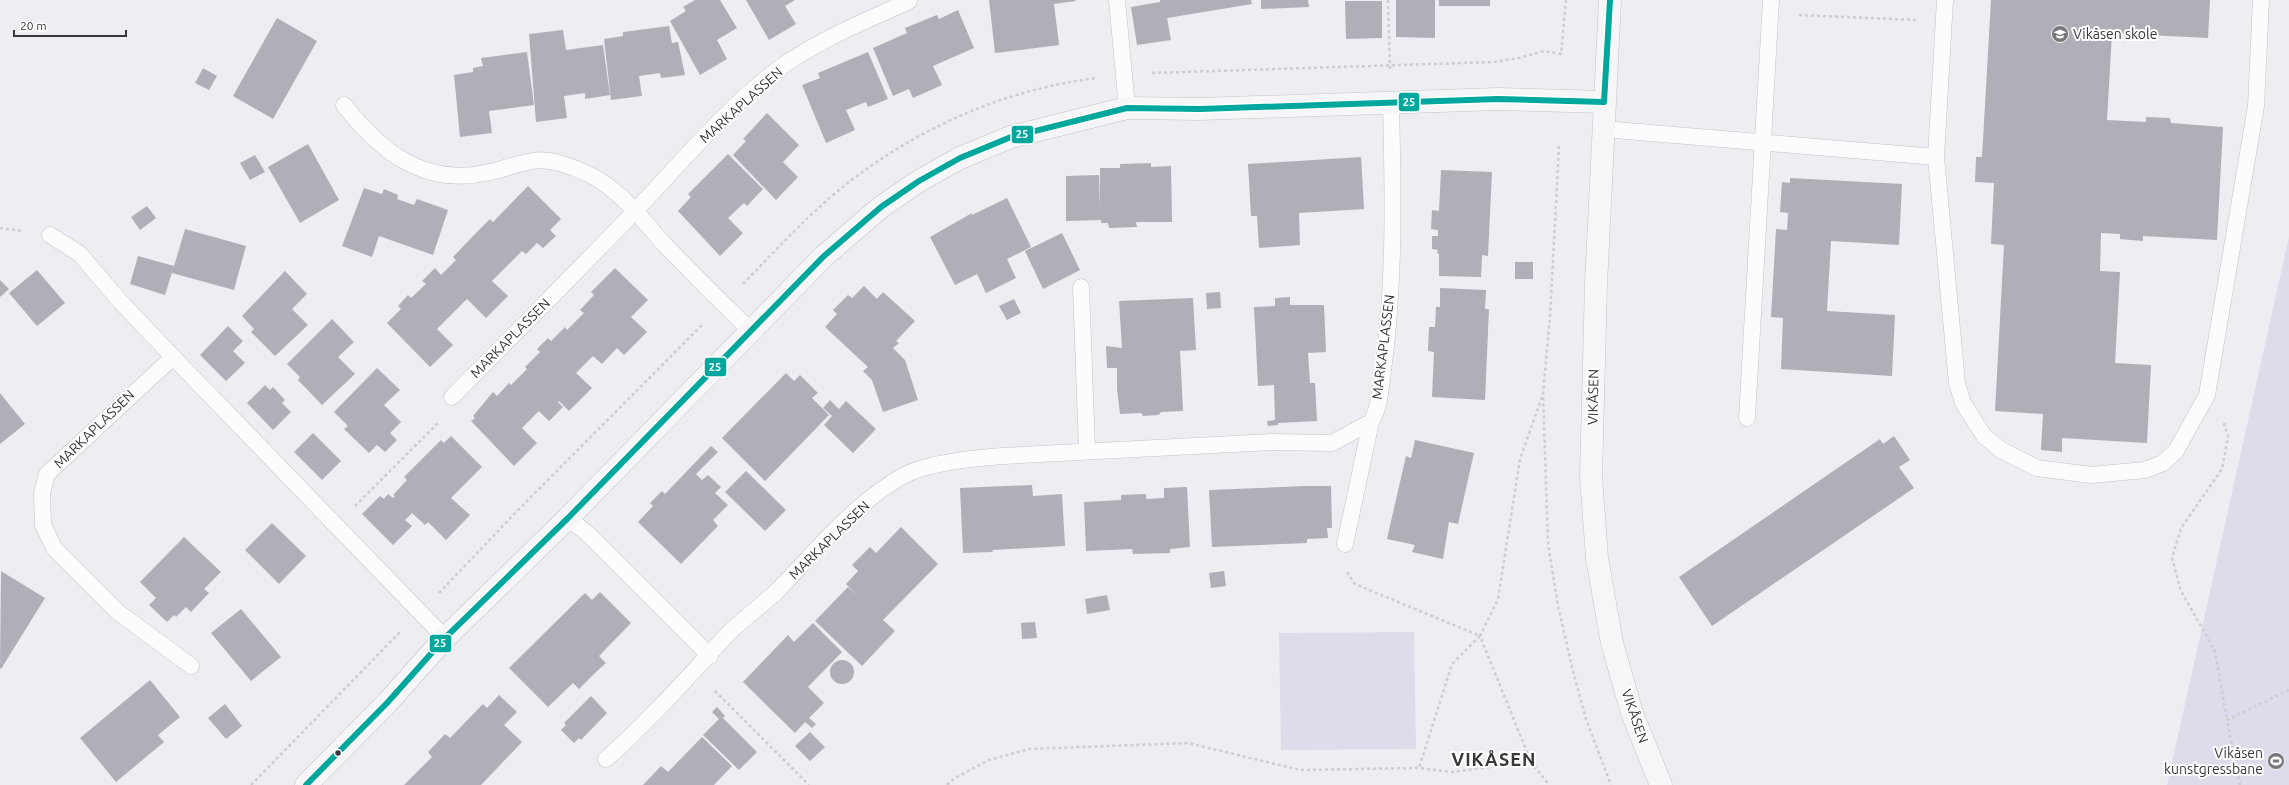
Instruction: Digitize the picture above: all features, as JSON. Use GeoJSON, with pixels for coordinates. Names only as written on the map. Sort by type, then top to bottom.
{"type":"FeatureCollection","features":[{"type":"Feature","properties":{"kind":"street","name":"VIKÅSEN"},"geometry":{"type":"LineString","coordinates":[[1610,0],[1596,284],[1591,477],[1597,558],[1612,643],[1632,713],[1661,785]]}},
{"type":"Feature","properties":{"kind":"street"},"geometry":{"type":"LineString","coordinates":[[306,785],[387,703],[445,638],[568,518],[824,256],[880,207],[919,181],[960,158],[1011,137],[1127,108],[1200,109],[1498,99],[1604,102]]}},
{"type":"Feature","properties":{"kind":"lane"},"geometry":{"type":"LineString","coordinates":[[1118,0],[1127,108]]}},
{"type":"Feature","properties":{"kind":"lane"},"geometry":{"type":"LineString","coordinates":[[1945,0],[1936,157],[1957,382],[1964,403],[1984,436],[2001,450],[2037,468],[2091,475],[2145,470],[2162,463],[2176,451],[2207,395],[2256,106],[2261,0]]}},
{"type":"Feature","properties":{"kind":"lane","name":"MARKAPLASSEN"},"geometry":{"type":"LineString","coordinates":[[452,397],[635,211],[713,128],[782,67],[824,41],[909,1]]}},
{"type":"Feature","properties":{"kind":"lane"},"geometry":{"type":"LineString","coordinates":[[1747,418],[1770,7]]}},
{"type":"Feature","properties":{"kind":"lane","name":"MARKAPLASSEN"},"geometry":{"type":"LineString","coordinates":[[606,759],[710,656],[727,635],[777,591],[860,506],[905,475],[918,469],[972,458],[1088,450],[1152,449],[1272,442],[1332,443],[1371,422],[1375,416],[1381,386],[1389,324],[1394,211],[1391,102]]}},
{"type":"Feature","properties":{"kind":"lane"},"geometry":{"type":"LineString","coordinates":[[344,105],[376,141],[392,155],[410,166],[445,174],[463,176],[484,173],[534,161],[564,165],[588,174],[603,182],[635,211],[722,305],[751,331]]}},
{"type":"Feature","properties":{"kind":"lane"},"geometry":{"type":"LineString","coordinates":[[1603,129],[1763,143],[1838,147],[1936,157]]}},
{"type":"Feature","properties":{"kind":"lane"},"geometry":{"type":"LineString","coordinates":[[50,235],[80,254],[118,299],[173,357],[445,638]]}},
{"type":"Feature","properties":{"kind":"lane"},"geometry":{"type":"LineString","coordinates":[[1081,286],[1088,450]]}},
{"type":"Feature","properties":{"kind":"lane","name":"MARKAPLASSEN"},"geometry":{"type":"LineString","coordinates":[[173,357],[48,474],[42,493],[43,525],[54,548],[118,612],[191,666]]}},
{"type":"Feature","properties":{"kind":"lane"},"geometry":{"type":"LineString","coordinates":[[1345,544],[1371,422]]}},
{"type":"Feature","properties":{"kind":"lane"},"geometry":{"type":"LineString","coordinates":[[568,518],[588,534],[710,656]]}},
{"type":"Feature","properties":{"kind":"path"},"geometry":{"type":"LineString","coordinates":[[1388,0],[1389,65],[1493,62],[1519,58],[1544,51],[1561,54],[1566,0]]}},
{"type":"Feature","properties":{"kind":"path"},"geometry":{"type":"LineString","coordinates":[[1770,7],[1944,21]]}},
{"type":"Feature","properties":{"kind":"path"},"geometry":{"type":"LineString","coordinates":[[1419,768],[1452,664],[1480,636],[1498,599],[1520,460],[1543,394]]}},
{"type":"Feature","properties":{"kind":"path"},"geometry":{"type":"LineString","coordinates":[[2207,395],[2221,411],[2228,437],[2222,469],[2181,528],[2172,558],[2181,591],[2215,651],[2240,785]]}},
{"type":"Feature","properties":{"kind":"path"},"geometry":{"type":"LineString","coordinates":[[337,525],[453,408],[452,397]]}},
{"type":"Feature","properties":{"kind":"path"},"geometry":{"type":"LineString","coordinates":[[1345,544],[1347,574],[1355,584],[1480,636],[1531,762],[1549,785]]}},
{"type":"Feature","properties":{"kind":"path"},"geometry":{"type":"LineString","coordinates":[[695,671],[809,785]]}},
{"type":"Feature","properties":{"kind":"path"},"geometry":{"type":"LineString","coordinates":[[2227,720],[2289,690]]}},
{"type":"Feature","properties":{"kind":"path"},"geometry":{"type":"LineString","coordinates":[[947,785],[955,778],[989,760],[1030,749],[1188,743],[1300,770],[1419,768],[1452,772],[1531,762]]}},
{"type":"Feature","properties":{"kind":"shaded area"},"geometry":{"type":"Polygon","coordinates":[[[2289,237],[2289,785],[2167,785],[2289,237]]]}},
{"type":"Feature","properties":{"kind":"shaded area"},"geometry":{"type":"Polygon","coordinates":[[[1414,632],[1416,749],[1281,750],[1279,633],[1414,632]]]}},
{"type":"Feature","properties":{"kind":"building"},"geometry":{"type":"Polygon","coordinates":[[[695,0],[720,0],[737,28],[717,40],[727,59],[700,75],[670,21],[686,11],[683,7],[695,0]]]}},
{"type":"Feature","properties":{"kind":"building"},"geometry":{"type":"Polygon","coordinates":[[[746,0],[795,0],[785,6],[796,24],[769,40],[746,0]]]}},
{"type":"Feature","properties":{"kind":"building"},"geometry":{"type":"Polygon","coordinates":[[[989,0],[1076,1],[1054,4],[1059,45],[995,53],[989,0]]]}},
{"type":"Feature","properties":{"kind":"building"},"geometry":{"type":"Polygon","coordinates":[[[1160,0],[1251,0],[1252,4],[1167,18],[1171,40],[1137,45],[1131,7],[1160,2],[1160,0]]]}},
{"type":"Feature","properties":{"kind":"building"},"geometry":{"type":"Polygon","coordinates":[[[1261,0],[1308,0],[1309,7],[1261,9],[1261,0]]]}},
{"type":"Feature","properties":{"kind":"building"},"geometry":{"type":"Polygon","coordinates":[[[1396,0],[1435,0],[1435,38],[1396,37],[1396,0]]]}},
{"type":"Feature","properties":{"kind":"building"},"geometry":{"type":"Polygon","coordinates":[[[1439,0],[1490,0],[1490,6],[1439,6],[1439,0]]]}},
{"type":"Feature","properties":{"kind":"building","name":"Vikåsen skole"},"geometry":{"type":"Polygon","coordinates":[[[1991,0],[2210,0],[2208,38],[2147,35],[2147,39],[2124,38],[2124,34],[2112,33],[2107,120],[2146,122],[2146,117],[2170,118],[2171,123],[2223,127],[2217,240],[2143,236],[2143,241],[2120,239],[2120,234],[2101,233],[2100,271],[2120,272],[2115,363],[2151,365],[2147,443],[2062,438],[2062,452],[2041,450],[2043,414],[1995,411],[2004,245],[1991,244],[1994,183],[1975,182],[1976,157],[1982,157],[1991,0]]]}},
{"type":"Feature","properties":{"kind":"building"},"geometry":{"type":"Polygon","coordinates":[[[1345,1],[1382,1],[1382,38],[1346,39],[1345,1]]]}},
{"type":"Feature","properties":{"kind":"building"},"geometry":{"type":"Polygon","coordinates":[[[958,10],[974,48],[933,66],[942,85],[913,98],[909,89],[893,96],[873,48],[907,33],[905,28],[937,15],[939,19],[958,10]]]}},
{"type":"Feature","properties":{"kind":"building"},"geometry":{"type":"Polygon","coordinates":[[[277,18],[317,41],[273,119],[233,96],[277,18]]]}},
{"type":"Feature","properties":{"kind":"building"},"geometry":{"type":"Polygon","coordinates":[[[669,26],[672,43],[678,42],[685,75],[661,78],[660,73],[639,76],[642,96],[611,100],[604,39],[623,36],[623,32],[669,26]]]}},
{"type":"Feature","properties":{"kind":"building"},"geometry":{"type":"Polygon","coordinates":[[[563,30],[566,50],[603,45],[610,95],[585,99],[585,93],[564,96],[567,118],[536,122],[529,34],[563,30]]]}},
{"type":"Feature","properties":{"kind":"building"},"geometry":{"type":"Polygon","coordinates":[[[527,52],[534,105],[489,111],[492,133],[460,137],[454,75],[473,72],[473,68],[483,66],[481,58],[527,52]]]}},
{"type":"Feature","properties":{"kind":"building"},"geometry":{"type":"Polygon","coordinates":[[[868,52],[888,99],[868,107],[866,102],[846,110],[855,130],[826,143],[802,85],[820,78],[818,73],[868,52]]]}},
{"type":"Feature","properties":{"kind":"building"},"geometry":{"type":"Polygon","coordinates":[[[203,68],[217,76],[209,90],[195,83],[203,68]]]}},
{"type":"Feature","properties":{"kind":"building"},"geometry":{"type":"Polygon","coordinates":[[[767,113],[799,145],[783,162],[798,177],[776,200],[733,155],[746,141],[743,139],[767,113]]]}},
{"type":"Feature","properties":{"kind":"building"},"geometry":{"type":"Polygon","coordinates":[[[308,144],[339,200],[300,223],[268,167],[308,144]]]}},
{"type":"Feature","properties":{"kind":"building"},"geometry":{"type":"Polygon","coordinates":[[[728,154],[763,189],[747,206],[744,203],[728,218],[743,233],[720,256],[678,211],[691,197],[688,194],[728,154]]]}},
{"type":"Feature","properties":{"kind":"building"},"geometry":{"type":"Polygon","coordinates":[[[255,155],[265,172],[250,180],[240,163],[255,155]]]}},
{"type":"Feature","properties":{"kind":"building"},"geometry":{"type":"Polygon","coordinates":[[[1361,157],[1364,209],[1299,213],[1300,245],[1259,248],[1257,216],[1251,216],[1248,164],[1361,157]]]}},
{"type":"Feature","properties":{"kind":"building"},"geometry":{"type":"Polygon","coordinates":[[[1151,163],[1151,167],[1171,166],[1172,222],[1136,222],[1137,227],[1109,228],[1108,223],[1101,223],[1101,220],[1066,221],[1066,176],[1099,175],[1100,208],[1100,168],[1120,168],[1120,164],[1151,163]]]}},
{"type":"Feature","properties":{"kind":"building"},"geometry":{"type":"Polygon","coordinates":[[[1441,170],[1492,172],[1488,256],[1482,255],[1481,277],[1439,276],[1438,250],[1432,249],[1432,236],[1438,236],[1438,230],[1431,229],[1432,210],[1439,211],[1441,170]]]}},
{"type":"Feature","properties":{"kind":"building"},"geometry":{"type":"Polygon","coordinates":[[[1790,178],[1902,184],[1899,245],[1831,241],[1827,311],[1895,315],[1892,376],[1781,369],[1783,318],[1771,317],[1776,229],[1787,230],[1788,213],[1780,212],[1782,182],[1790,183],[1790,178]]]}},
{"type":"Feature","properties":{"kind":"building"},"geometry":{"type":"Polygon","coordinates":[[[528,186],[561,219],[550,230],[556,236],[543,248],[537,243],[526,254],[522,251],[492,281],[508,296],[486,318],[467,299],[437,329],[453,345],[430,367],[387,323],[401,309],[398,306],[408,295],[411,298],[426,284],[422,281],[435,268],[441,275],[456,260],[453,257],[476,233],[490,219],[493,222],[528,186]]]}},
{"type":"Feature","properties":{"kind":"building"},"geometry":{"type":"Polygon","coordinates":[[[364,188],[382,194],[384,189],[398,195],[397,199],[414,205],[417,199],[448,210],[433,255],[379,236],[372,257],[342,246],[364,188]]]}},
{"type":"Feature","properties":{"kind":"building"},"geometry":{"type":"Polygon","coordinates":[[[1007,198],[1031,247],[1007,259],[1016,278],[986,293],[977,274],[955,285],[930,237],[972,213],[972,215],[1007,198]]]}},
{"type":"Feature","properties":{"kind":"building"},"geometry":{"type":"Polygon","coordinates":[[[147,206],[156,218],[140,230],[131,217],[147,206]]]}},
{"type":"Feature","properties":{"kind":"building"},"geometry":{"type":"Polygon","coordinates":[[[185,229],[246,246],[234,290],[172,273],[185,229]]]}},
{"type":"Feature","properties":{"kind":"building"},"geometry":{"type":"Polygon","coordinates":[[[1062,233],[1080,270],[1043,289],[1025,251],[1062,233]]]}},
{"type":"Feature","properties":{"kind":"building"},"geometry":{"type":"Polygon","coordinates":[[[138,256],[174,266],[165,295],[130,284],[138,256]]]}},
{"type":"Feature","properties":{"kind":"building"},"geometry":{"type":"Polygon","coordinates":[[[1515,262],[1533,262],[1533,279],[1515,279],[1515,262]]]}},
{"type":"Feature","properties":{"kind":"building"},"geometry":{"type":"Polygon","coordinates":[[[615,268],[648,300],[631,317],[647,332],[624,355],[617,348],[602,364],[593,356],[576,373],[592,388],[569,411],[559,401],[558,402],[563,407],[549,421],[539,411],[522,428],[537,443],[514,466],[471,421],[475,418],[473,416],[493,392],[497,396],[509,383],[511,385],[527,369],[525,367],[540,352],[537,349],[548,338],[551,341],[565,327],[567,330],[584,313],[580,310],[594,295],[591,292],[615,268]]]}},
{"type":"Feature","properties":{"kind":"building"},"geometry":{"type":"Polygon","coordinates":[[[37,270],[65,303],[37,326],[9,293],[37,270]]]}},
{"type":"Feature","properties":{"kind":"building"},"geometry":{"type":"Polygon","coordinates":[[[285,271],[307,294],[292,309],[308,325],[275,356],[251,332],[254,329],[242,316],[285,271]]]}},
{"type":"Feature","properties":{"kind":"building"},"geometry":{"type":"Polygon","coordinates":[[[0,280],[9,289],[0,297],[0,280]]]}},
{"type":"Feature","properties":{"kind":"building"},"geometry":{"type":"Polygon","coordinates":[[[864,286],[877,299],[883,292],[915,321],[896,341],[899,343],[893,348],[905,360],[918,400],[883,412],[872,380],[863,371],[868,367],[825,327],[837,314],[833,310],[848,295],[852,298],[864,286]]]}},
{"type":"Feature","properties":{"kind":"building"},"geometry":{"type":"Polygon","coordinates":[[[1440,288],[1486,290],[1485,309],[1489,309],[1485,400],[1432,397],[1434,352],[1428,351],[1429,327],[1435,327],[1436,307],[1440,307],[1440,288]]]}},
{"type":"Feature","properties":{"kind":"building"},"geometry":{"type":"Polygon","coordinates":[[[1220,292],[1221,308],[1207,309],[1206,293],[1220,292]]]}},
{"type":"Feature","properties":{"kind":"building"},"geometry":{"type":"Polygon","coordinates":[[[1290,297],[1290,305],[1324,305],[1326,352],[1308,353],[1310,383],[1315,383],[1317,421],[1278,423],[1278,425],[1268,426],[1267,421],[1275,420],[1274,385],[1258,386],[1254,307],[1275,306],[1275,298],[1290,297]]]}},
{"type":"Feature","properties":{"kind":"building"},"geometry":{"type":"Polygon","coordinates":[[[1193,298],[1196,350],[1180,351],[1183,411],[1161,412],[1159,415],[1143,416],[1141,413],[1120,414],[1117,389],[1117,368],[1107,368],[1106,346],[1122,348],[1119,301],[1193,298]]]}},
{"type":"Feature","properties":{"kind":"building"},"geometry":{"type":"Polygon","coordinates":[[[1014,299],[1021,313],[1007,320],[999,306],[1014,299]]]}},
{"type":"Feature","properties":{"kind":"building"},"geometry":{"type":"Polygon","coordinates":[[[332,319],[354,342],[338,357],[355,374],[322,405],[298,380],[300,377],[287,364],[332,319]]]}},
{"type":"Feature","properties":{"kind":"building"},"geometry":{"type":"Polygon","coordinates":[[[228,326],[243,341],[233,351],[245,363],[226,381],[200,355],[228,326]]]}},
{"type":"Feature","properties":{"kind":"building"},"geometry":{"type":"Polygon","coordinates":[[[377,368],[400,390],[384,405],[401,422],[390,433],[397,440],[385,452],[377,445],[369,453],[344,429],[348,426],[334,412],[377,368]]]}},
{"type":"Feature","properties":{"kind":"building"},"geometry":{"type":"Polygon","coordinates":[[[786,373],[794,381],[800,375],[818,393],[812,398],[829,415],[765,481],[722,438],[786,373]]]}},
{"type":"Feature","properties":{"kind":"building"},"geometry":{"type":"Polygon","coordinates":[[[265,385],[270,390],[273,387],[285,400],[282,403],[291,412],[273,430],[247,403],[265,385]]]}},
{"type":"Feature","properties":{"kind":"building"},"geometry":{"type":"Polygon","coordinates":[[[0,393],[25,424],[0,444],[0,393]]]}},
{"type":"Feature","properties":{"kind":"building"},"geometry":{"type":"Polygon","coordinates":[[[830,400],[839,409],[846,401],[876,429],[853,453],[824,425],[832,416],[823,408],[830,400]]]}},
{"type":"Feature","properties":{"kind":"building"},"geometry":{"type":"Polygon","coordinates":[[[313,433],[341,461],[322,480],[294,452],[313,433]]]}},
{"type":"Feature","properties":{"kind":"building"},"geometry":{"type":"Polygon","coordinates":[[[451,436],[482,467],[451,498],[470,515],[446,540],[428,522],[425,525],[412,513],[405,520],[412,526],[393,545],[362,514],[380,496],[384,499],[388,494],[393,498],[395,496],[393,495],[407,480],[404,477],[441,440],[444,443],[451,436]]]}},
{"type":"Feature","properties":{"kind":"building"},"geometry":{"type":"Polygon","coordinates":[[[1894,436],[1910,460],[1899,467],[1914,488],[1712,626],[1679,577],[1880,439],[1883,444],[1894,436]]]}},
{"type":"Feature","properties":{"kind":"building"},"geometry":{"type":"Polygon","coordinates":[[[1415,440],[1474,453],[1458,524],[1449,522],[1443,559],[1412,552],[1415,545],[1387,539],[1406,456],[1411,458],[1415,440]]]}},
{"type":"Feature","properties":{"kind":"building"},"geometry":{"type":"Polygon","coordinates":[[[711,446],[718,452],[696,474],[702,480],[708,475],[721,487],[715,493],[728,505],[713,520],[718,526],[681,564],[638,522],[653,506],[650,503],[662,491],[665,494],[711,446]]]}},
{"type":"Feature","properties":{"kind":"building"},"geometry":{"type":"Polygon","coordinates":[[[746,471],[786,510],[765,531],[725,492],[746,471]]]}},
{"type":"Feature","properties":{"kind":"building"},"geometry":{"type":"Polygon","coordinates":[[[1032,485],[1033,496],[1062,494],[1065,546],[963,553],[960,488],[1032,485]]]}},
{"type":"Feature","properties":{"kind":"building"},"geometry":{"type":"Polygon","coordinates":[[[1331,486],[1332,528],[1327,528],[1328,538],[1307,539],[1307,543],[1212,547],[1209,490],[1331,486]]]}},
{"type":"Feature","properties":{"kind":"building"},"geometry":{"type":"Polygon","coordinates":[[[1187,487],[1190,547],[1170,549],[1170,553],[1133,554],[1132,549],[1086,551],[1084,502],[1121,500],[1121,495],[1146,494],[1146,499],[1164,498],[1164,488],[1187,487]]]}},
{"type":"Feature","properties":{"kind":"building"},"geometry":{"type":"Polygon","coordinates":[[[272,523],[306,556],[279,584],[245,550],[272,523]]]}},
{"type":"Feature","properties":{"kind":"building"},"geometry":{"type":"Polygon","coordinates":[[[901,527],[938,564],[883,620],[895,631],[862,666],[815,621],[848,587],[859,597],[846,584],[858,571],[852,565],[870,547],[876,553],[901,527]]]}},
{"type":"Feature","properties":{"kind":"building"},"geometry":{"type":"Polygon","coordinates":[[[184,537],[221,572],[204,589],[209,593],[191,612],[186,607],[176,617],[174,615],[167,622],[149,605],[156,598],[140,582],[184,537]]]}},
{"type":"Feature","properties":{"kind":"building"},"geometry":{"type":"Polygon","coordinates":[[[1,571],[45,598],[1,669],[0,668],[1,571]]]}},
{"type":"Feature","properties":{"kind":"building"},"geometry":{"type":"Polygon","coordinates":[[[1224,571],[1226,586],[1211,588],[1209,573],[1224,571]]]}},
{"type":"Feature","properties":{"kind":"building"},"geometry":{"type":"Polygon","coordinates":[[[600,592],[631,623],[599,656],[606,663],[579,689],[573,683],[548,707],[509,668],[585,593],[592,600],[600,592]]]}},
{"type":"Feature","properties":{"kind":"building"},"geometry":{"type":"Polygon","coordinates":[[[1107,595],[1110,610],[1087,614],[1085,599],[1107,595]]]}},
{"type":"Feature","properties":{"kind":"building"},"geometry":{"type":"Polygon","coordinates":[[[241,609],[281,657],[251,681],[211,633],[241,609]]]}},
{"type":"Feature","properties":{"kind":"building"},"geometry":{"type":"Polygon","coordinates":[[[1035,622],[1037,638],[1022,639],[1021,623],[1035,622]]]}},
{"type":"Feature","properties":{"kind":"building"},"geometry":{"type":"Polygon","coordinates":[[[813,623],[842,652],[808,687],[824,703],[809,718],[816,724],[812,728],[805,722],[795,733],[743,682],[788,635],[794,642],[813,623]]]}},
{"type":"Feature","properties":{"kind":"building"},"geometry":{"type":"Polygon","coordinates":[[[842,660],[851,663],[854,672],[851,681],[842,684],[833,681],[830,672],[833,663],[842,660]]]}},
{"type":"Feature","properties":{"kind":"building"},"geometry":{"type":"Polygon","coordinates":[[[150,680],[180,717],[158,735],[164,742],[116,782],[80,738],[150,680]]]}},
{"type":"Feature","properties":{"kind":"building"},"geometry":{"type":"Polygon","coordinates":[[[499,695],[517,712],[504,725],[522,742],[481,785],[404,785],[432,757],[428,752],[445,734],[450,738],[483,704],[487,708],[499,695]]]}},
{"type":"Feature","properties":{"kind":"building"},"geometry":{"type":"Polygon","coordinates":[[[591,696],[607,713],[581,740],[579,738],[574,743],[561,730],[566,725],[564,723],[591,696]]]}},
{"type":"Feature","properties":{"kind":"building"},"geometry":{"type":"Polygon","coordinates":[[[225,704],[242,726],[226,739],[208,718],[225,704]]]}},
{"type":"Feature","properties":{"kind":"building"},"geometry":{"type":"Polygon","coordinates":[[[717,707],[725,716],[723,718],[757,752],[739,770],[703,735],[719,719],[712,712],[717,707]]]}},
{"type":"Feature","properties":{"kind":"building"},"geometry":{"type":"Polygon","coordinates":[[[810,732],[825,747],[810,761],[795,746],[810,732]]]}},
{"type":"Feature","properties":{"kind":"building"},"geometry":{"type":"Polygon","coordinates":[[[702,737],[732,766],[714,785],[643,785],[661,766],[668,772],[702,737]]]}},
{"type":"Feature","properties":{"kind":"transit line","name":"25"},"geometry":{"type":"LineString","coordinates":[[1604,102],[1610,0]]}},
{"type":"Feature","properties":{"kind":"transit line","name":"25"},"geometry":{"type":"LineString","coordinates":[[306,785],[387,703],[445,638],[568,518],[824,256],[881,207],[919,181],[960,158],[1011,137],[1127,108],[1200,109],[1498,99],[1604,102]]}},
{"type":"Feature","properties":{"kind":"place","name":"Vikåsen skole"},"geometry":{"type":"Point","coordinates":[2060,34]}},
{"type":"Feature","properties":{"kind":"place","name":"Vikåsen kunstgressbane"},"geometry":{"type":"Point","coordinates":[2276,761]}},
{"type":"Feature","properties":{"kind":"district","name":"VIKÅSEN"},"geometry":{"type":"Point","coordinates":[1494,760]}}]}
